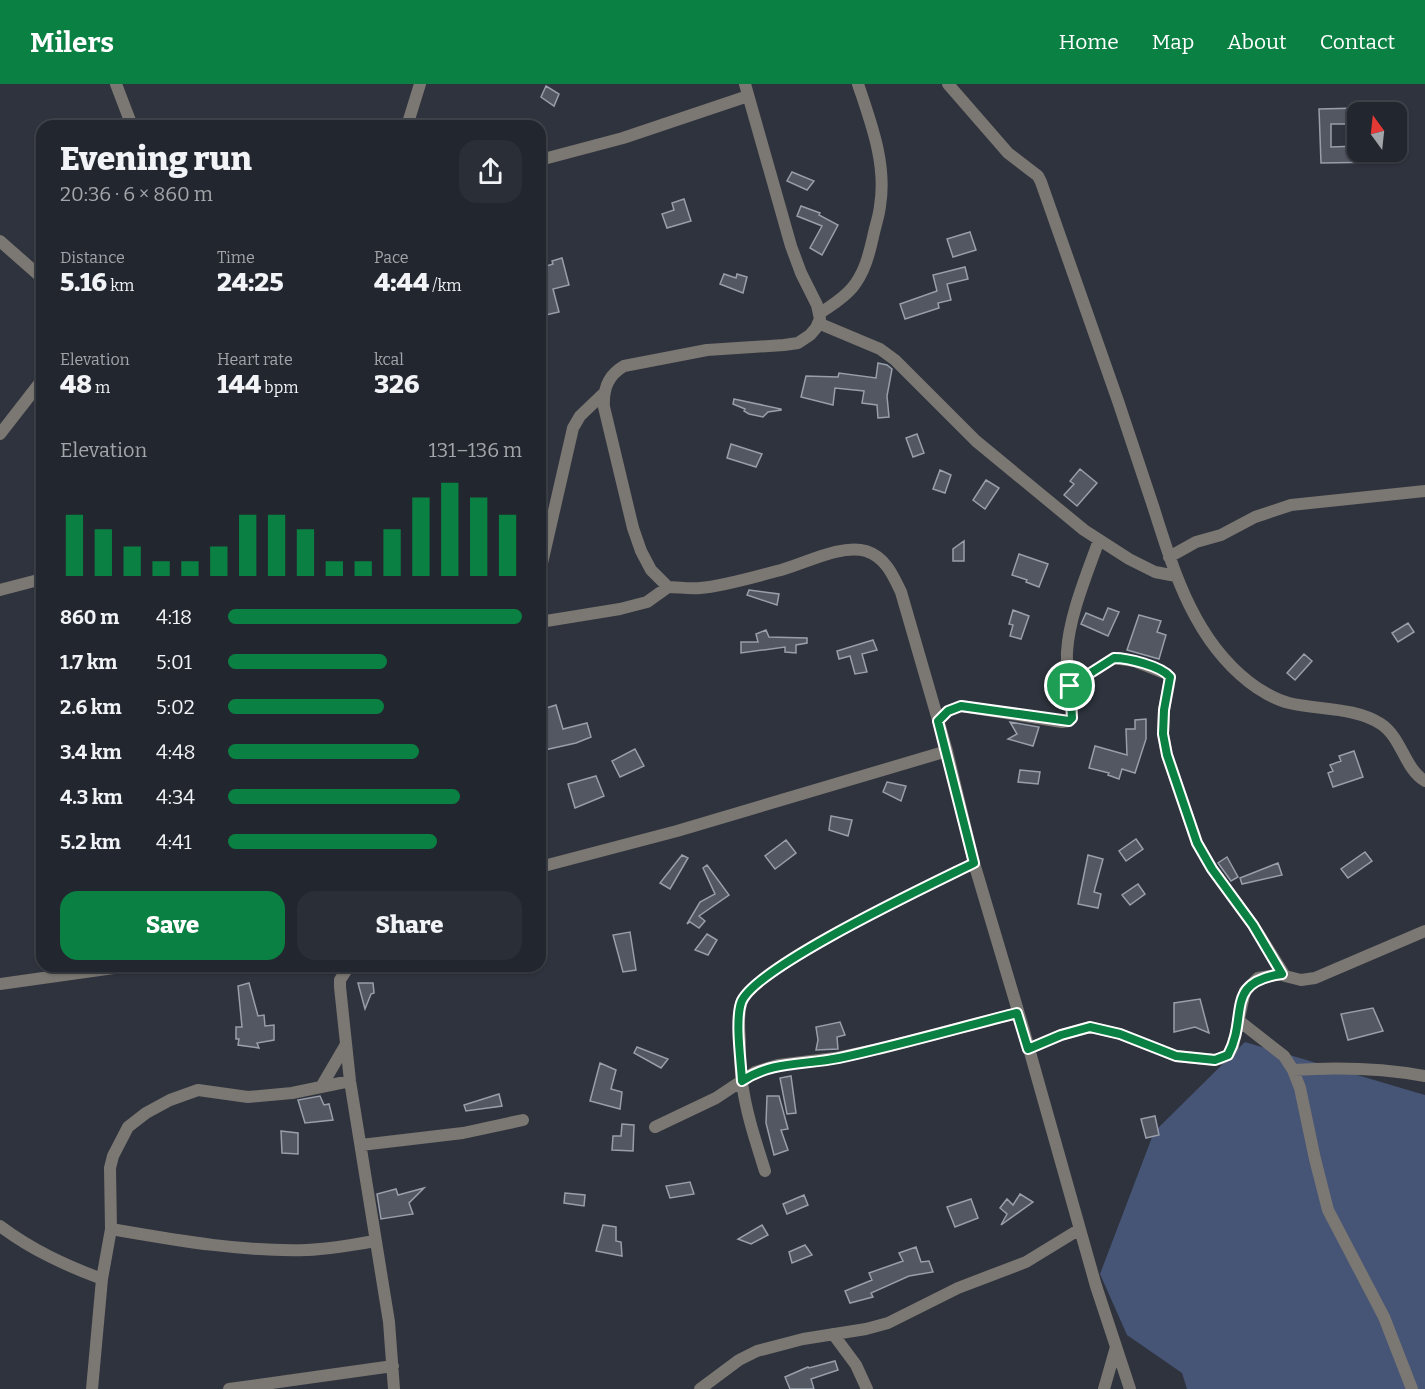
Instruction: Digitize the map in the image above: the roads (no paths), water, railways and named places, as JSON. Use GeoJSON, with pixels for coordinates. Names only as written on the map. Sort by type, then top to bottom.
{"type":"FeatureCollection","features":[{"type":"Feature","properties":{"kind":"street"},"geometry":{"type":"LineString","coordinates":[[116,84],[130,120]]}},
{"type":"Feature","properties":{"kind":"street"},"geometry":{"type":"LineString","coordinates":[[409,120],[420,84]]}},
{"type":"Feature","properties":{"kind":"street"},"geometry":{"type":"LineString","coordinates":[[546,546],[573,428],[580,416],[603,394],[616,370],[624,366],[707,350],[798,343],[810,335],[818,318],[852,288],[869,254],[882,186],[878,147],[858,84]]}},
{"type":"Feature","properties":{"kind":"street"},"geometry":{"type":"LineString","coordinates":[[948,84],[1008,153],[1038,176],[1041,182],[1107,369],[1169,557],[1197,622],[1229,664],[1250,682],[1286,703],[1364,716],[1382,724],[1395,738],[1416,775],[1425,781]]}},
{"type":"Feature","properties":{"kind":"street"},"geometry":{"type":"LineString","coordinates":[[546,158],[622,138],[747,90],[791,246],[817,305],[818,318]]}},
{"type":"Feature","properties":{"kind":"street"},"geometry":{"type":"LineString","coordinates":[[0,241],[36,273]]}},
{"type":"Feature","properties":{"kind":"street"},"geometry":{"type":"LineString","coordinates":[[818,318],[880,349],[895,360],[976,441],[1045,499],[1099,540],[1129,560],[1146,568],[1176,576]]}},
{"type":"Feature","properties":{"kind":"street"},"geometry":{"type":"LineString","coordinates":[[0,434],[36,388]]}},
{"type":"Feature","properties":{"kind":"street"},"geometry":{"type":"LineString","coordinates":[[603,394],[640,551],[651,570],[668,587]]}},
{"type":"Feature","properties":{"kind":"street"},"geometry":{"type":"LineString","coordinates":[[1169,557],[1196,542],[1221,535],[1255,517],[1291,505],[1425,491]]}},
{"type":"Feature","properties":{"kind":"street"},"geometry":{"type":"LineString","coordinates":[[938,721],[948,711],[961,706],[1069,721],[1072,718],[1067,652],[1085,581],[1099,540]]}},
{"type":"Feature","properties":{"kind":"street"},"geometry":{"type":"LineString","coordinates":[[546,621],[609,611],[647,602],[668,587],[700,588],[781,570],[835,552],[865,551],[878,556],[888,567],[901,592],[947,751],[957,800],[1017,1013],[1096,1286],[1130,1389]]}},
{"type":"Feature","properties":{"kind":"street"},"geometry":{"type":"LineString","coordinates":[[0,590],[36,581]]}},
{"type":"Feature","properties":{"kind":"street"},"geometry":{"type":"LineString","coordinates":[[1070,686],[1114,658],[1134,661],[1161,671],[1170,677],[1164,710],[1163,734],[1167,755],[1197,843],[1212,869],[1253,925],[1282,974],[1292,979],[1315,978],[1425,931]]}},
{"type":"Feature","properties":{"kind":"street"},"geometry":{"type":"LineString","coordinates":[[546,865],[677,831],[947,751]]}},
{"type":"Feature","properties":{"kind":"street"},"geometry":{"type":"LineString","coordinates":[[765,1171],[749,1119],[742,1081],[740,1015],[741,1004],[747,992],[806,951],[848,926],[974,863]]}},
{"type":"Feature","properties":{"kind":"street"},"geometry":{"type":"LineString","coordinates":[[0,984],[85,972]]}},
{"type":"Feature","properties":{"kind":"street"},"geometry":{"type":"LineString","coordinates":[[343,972],[340,987],[345,1046],[389,1322],[394,1389]]}},
{"type":"Feature","properties":{"kind":"street"},"geometry":{"type":"LineString","coordinates":[[1028,1049],[1061,1035],[1090,1027],[1120,1034],[1176,1056],[1215,1060],[1228,1055],[1233,1046],[1242,999],[1250,984],[1264,976],[1282,974]]}},
{"type":"Feature","properties":{"kind":"street"},"geometry":{"type":"LineString","coordinates":[[655,1126],[716,1098],[755,1072],[778,1065],[835,1058],[1017,1013]]}},
{"type":"Feature","properties":{"kind":"street"},"geometry":{"type":"LineString","coordinates":[[1238,1020],[1284,1056],[1293,1070],[1300,1088],[1328,1210],[1384,1317],[1412,1389]]}},
{"type":"Feature","properties":{"kind":"street"},"geometry":{"type":"LineString","coordinates":[[321,1087],[345,1046]]}},
{"type":"Feature","properties":{"kind":"street"},"geometry":{"type":"LineString","coordinates":[[1293,1070],[1365,1069],[1425,1076]]}},
{"type":"Feature","properties":{"kind":"street"},"geometry":{"type":"LineString","coordinates":[[92,1389],[102,1278],[111,1229],[110,1168],[113,1156],[128,1127],[146,1113],[183,1094],[198,1090],[248,1097],[292,1093],[350,1081]]}},
{"type":"Feature","properties":{"kind":"street"},"geometry":{"type":"LineString","coordinates":[[361,1145],[463,1133],[523,1120]]}},
{"type":"Feature","properties":{"kind":"street"},"geometry":{"type":"LineString","coordinates":[[0,1226],[33,1249],[64,1264],[102,1278]]}},
{"type":"Feature","properties":{"kind":"street"},"geometry":{"type":"LineString","coordinates":[[111,1229],[188,1242],[274,1250],[342,1247],[375,1241]]}},
{"type":"Feature","properties":{"kind":"street"},"geometry":{"type":"LineString","coordinates":[[700,1389],[739,1360],[757,1351],[803,1339],[866,1329],[888,1323],[958,1288],[1026,1262],[1080,1229]]}},
{"type":"Feature","properties":{"kind":"street"},"geometry":{"type":"LineString","coordinates":[[833,1334],[856,1365],[867,1389]]}},
{"type":"Feature","properties":{"kind":"street"},"geometry":{"type":"LineString","coordinates":[[1104,1389],[1116,1347]]}},
{"type":"Feature","properties":{"kind":"street"},"geometry":{"type":"LineString","coordinates":[[229,1389],[393,1366]]}}]}
